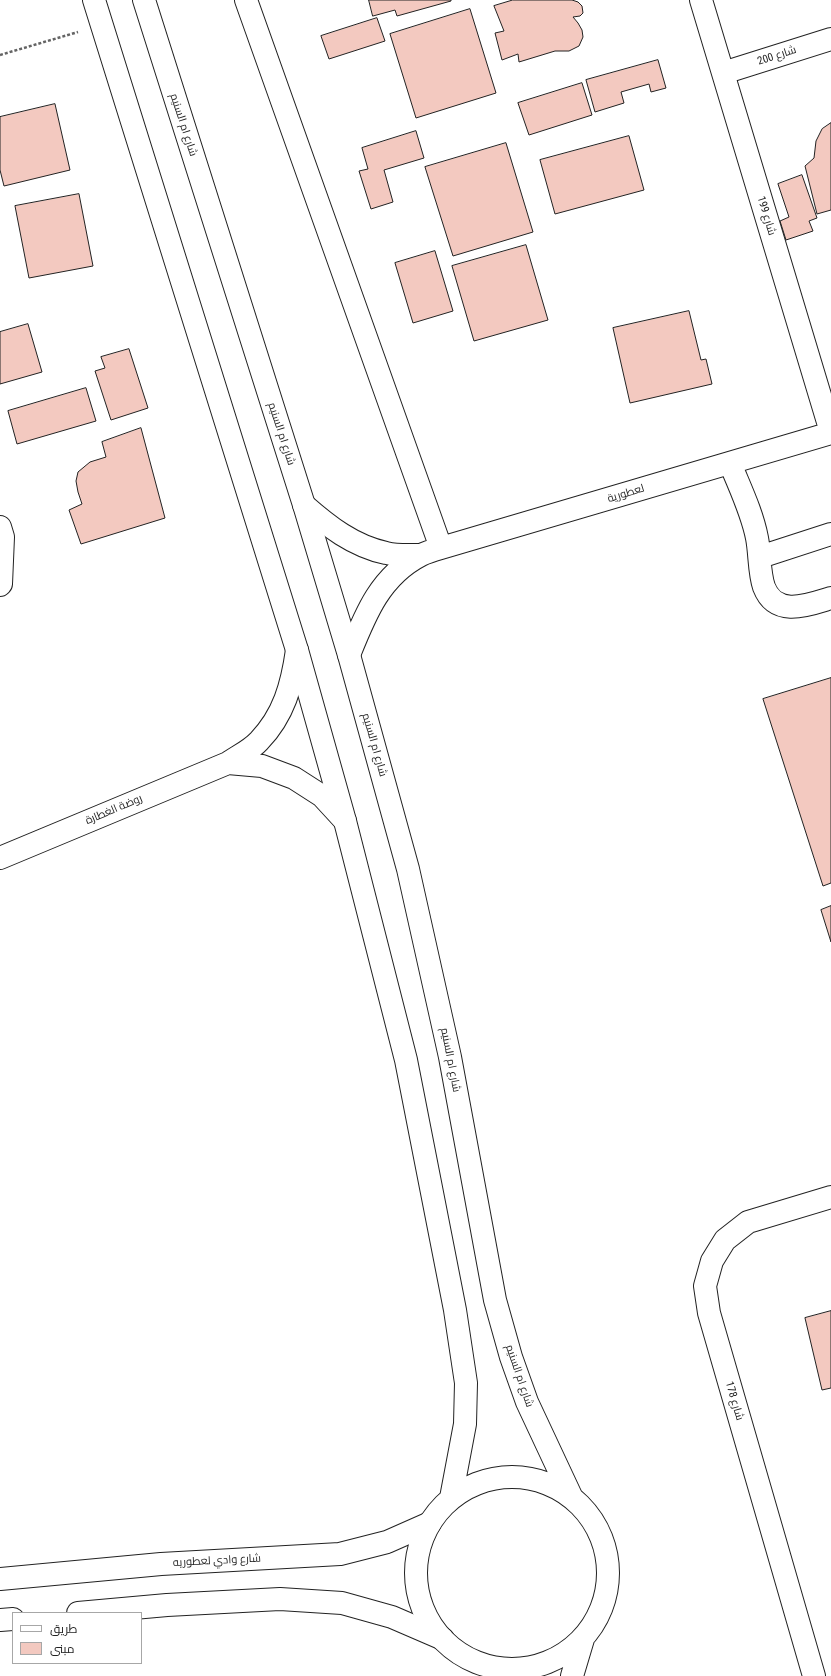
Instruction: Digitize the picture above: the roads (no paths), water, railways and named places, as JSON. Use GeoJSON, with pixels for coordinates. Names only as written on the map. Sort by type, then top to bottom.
{"type":"FeatureCollection","features":[{"type":"Feature","properties":{"kind":"street"},"geometry":{"type":"LineString","coordinates":[[94,0],[298,650],[345,821],[406,1060],[455,1310],[466,1383],[465,1424],[451,1498]]}},
{"type":"Feature","properties":{"kind":"street","name":"شارع ام السنيم"},"geometry":{"type":"LineString","coordinates":[[144,0],[304,505],[349,655],[408,869],[450,1057],[495,1300],[511,1357],[527,1402],[571,1496]]}},
{"type":"Feature","properties":{"kind":"street"},"geometry":{"type":"LineString","coordinates":[[246,0],[441,548]]}},
{"type":"Feature","properties":{"kind":"street","name":"شارع 199"},"geometry":{"type":"LineString","coordinates":[[701,0],[831,433]]}},
{"type":"Feature","properties":{"kind":"street","name":"شارع 200"},"geometry":{"type":"LineString","coordinates":[[723,73],[831,39]]}},
{"type":"Feature","properties":{"kind":"street","name":"لعطورية"},"geometry":{"type":"LineString","coordinates":[[349,655],[374,598],[395,574],[420,556],[441,548],[831,433]]}},
{"type":"Feature","properties":{"kind":"street"},"geometry":{"type":"LineString","coordinates":[[730,463],[753,522],[764,587],[770,598],[780,605],[792,608],[804,607],[831,598]]}},
{"type":"Feature","properties":{"kind":"street","name":"لعطورية"},"geometry":{"type":"LineString","coordinates":[[304,505],[326,524],[354,543],[387,553],[420,556]]}},
{"type":"Feature","properties":{"kind":"street"},"geometry":{"type":"LineString","coordinates":[[0,527],[3,537],[0,585]]}},
{"type":"Feature","properties":{"kind":"street"},"geometry":{"type":"LineString","coordinates":[[760,557],[831,534]]}},
{"type":"Feature","properties":{"kind":"street","name":"روضة الغطارة"},"geometry":{"type":"LineString","coordinates":[[0,858],[228,762],[258,742],[280,714],[292,680],[298,650]]}},
{"type":"Feature","properties":{"kind":"street","name":"روضة الغطارة"},"geometry":{"type":"LineString","coordinates":[[228,762],[262,766],[294,778],[322,796],[345,821]]}},
{"type":"Feature","properties":{"kind":"street","name":"شارع 178"},"geometry":{"type":"LineString","coordinates":[[814,1676],[709,1313],[705,1286],[712,1261],[724,1240],[748,1222],[831,1198]]}},
{"type":"Feature","properties":{"kind":"street"},"geometry":{"type":"LineString","coordinates":[[473,1676],[461,1657],[442,1639],[425,1613],[416,1583],[418,1552],[430,1523],[440,1509],[451,1498],[479,1482],[511,1477],[542,1481],[571,1496],[593,1519],[606,1549],[609,1581],[601,1612],[583,1639],[572,1676]]}},
{"type":"Feature","properties":{"kind":"street","name":"شارع وادي لعطوريه"},"geometry":{"type":"LineString","coordinates":[[0,1579],[161,1564],[278,1559],[340,1554],[387,1542],[430,1523]]}},
{"type":"Feature","properties":{"kind":"street"},"geometry":{"type":"LineString","coordinates":[[89,1612],[167,1605],[280,1599],[342,1603],[392,1617],[442,1639]]}},
{"type":"Feature","properties":{"kind":"street"},"geometry":{"type":"LineString","coordinates":[[0,1620],[12,1619]]}},
{"type":"Feature","properties":{"kind":"street"},"geometry":{"type":"LineString","coordinates":[[461,1657],[498,1668],[529,1668],[558,1657],[583,1639]]}}]}
